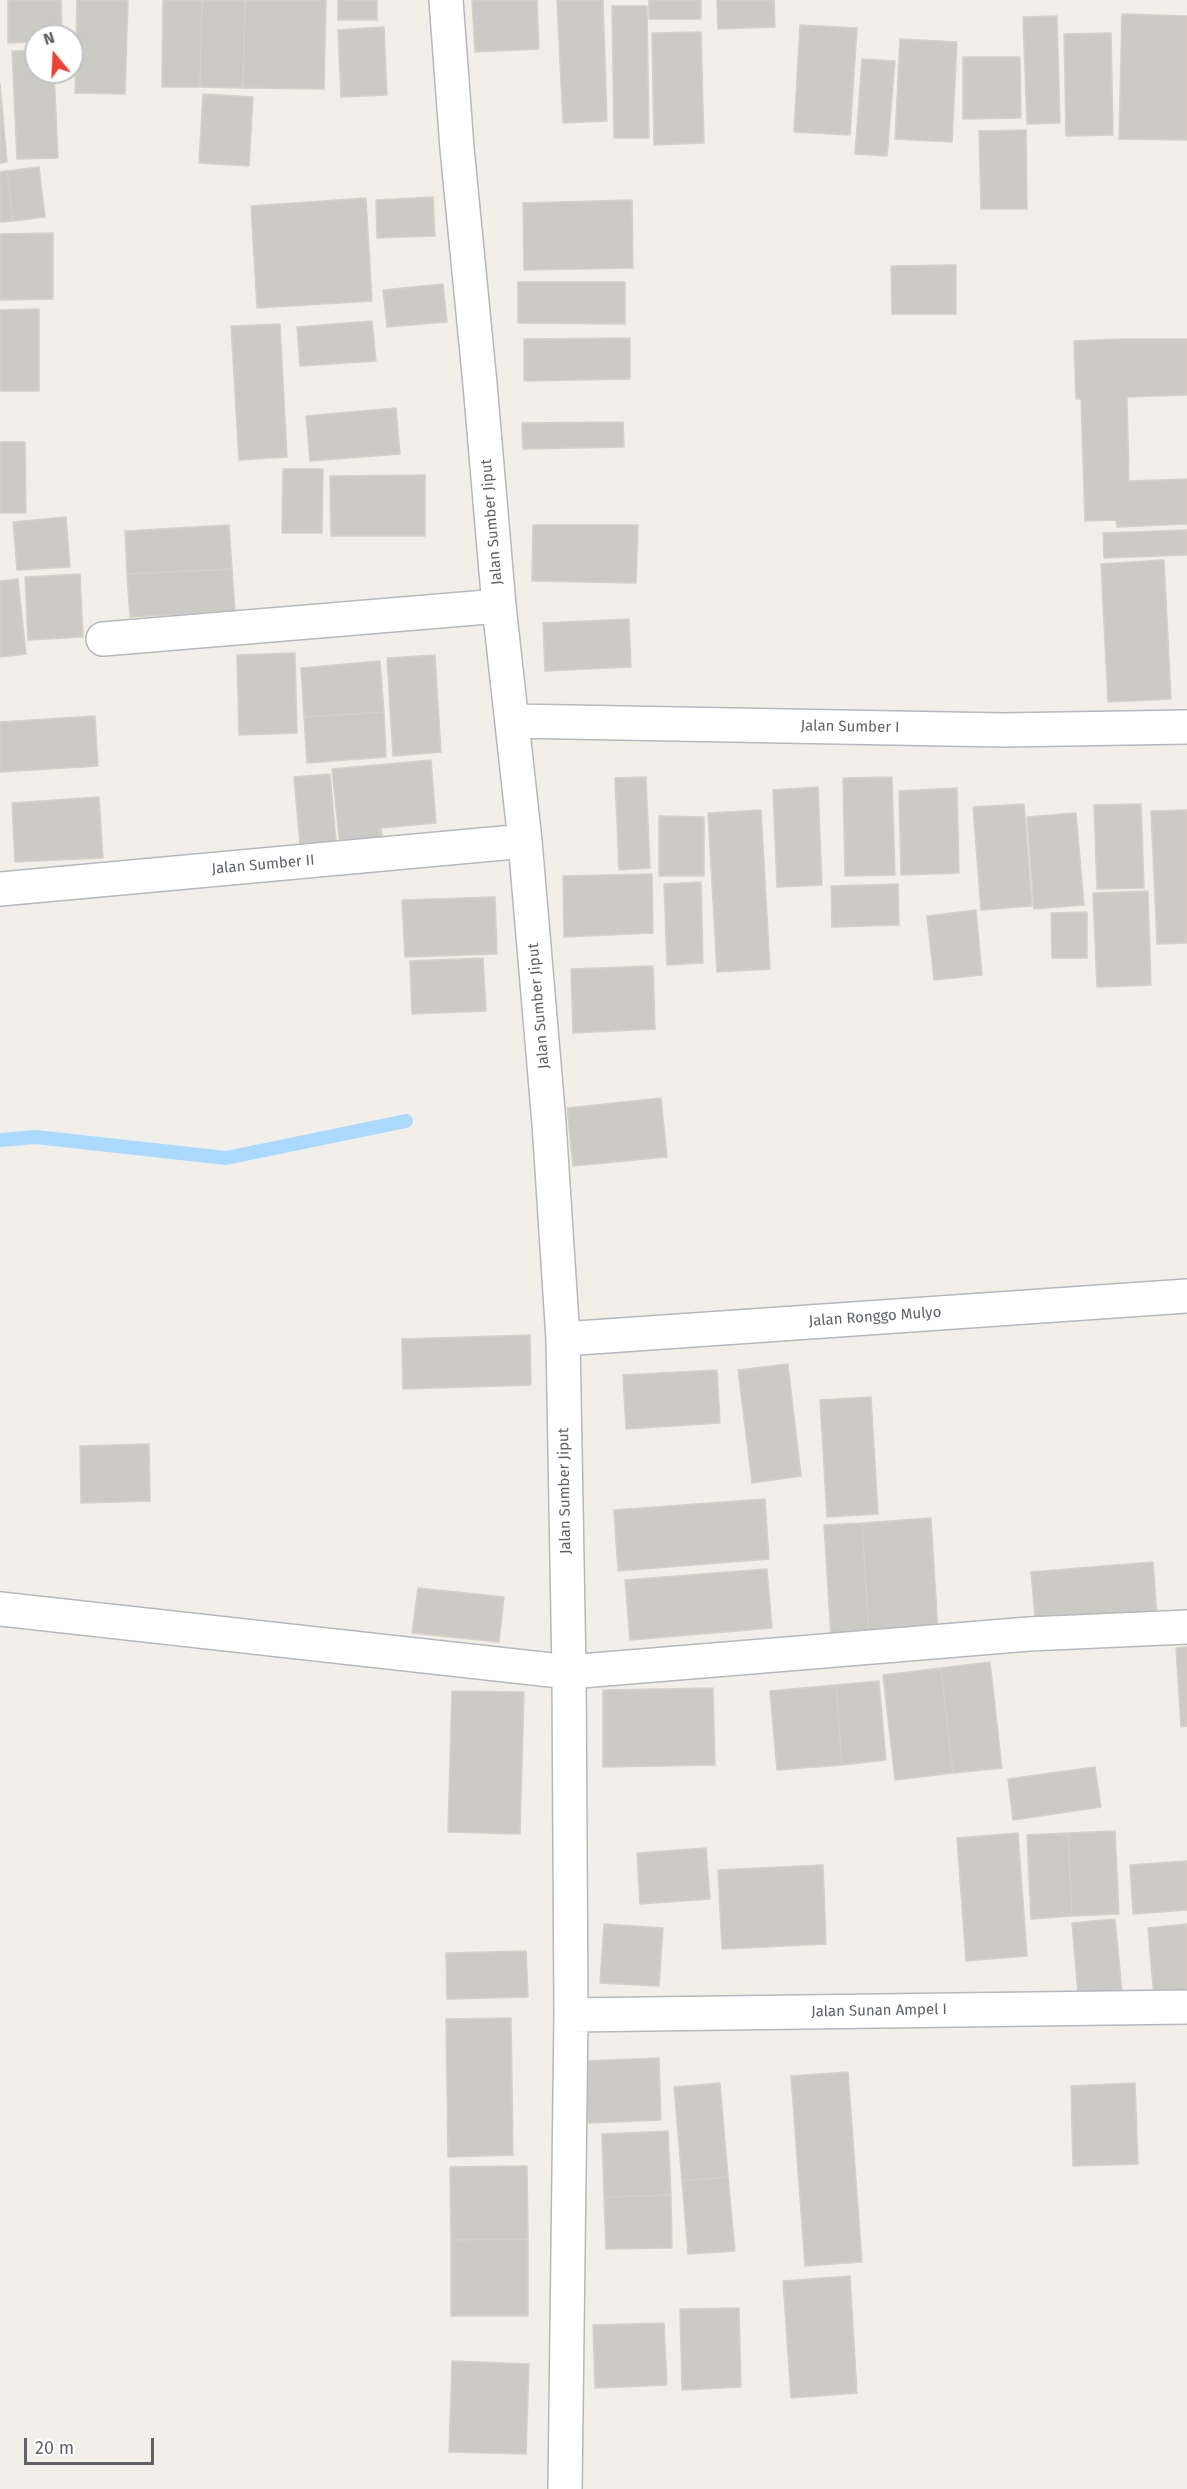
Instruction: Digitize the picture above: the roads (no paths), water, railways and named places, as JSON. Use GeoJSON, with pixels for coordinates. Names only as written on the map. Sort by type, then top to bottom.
{"type":"FeatureCollection","features":[{"type":"Feature","properties":{"kind":"street","name":"Jalan Sumber Jiput"},"geometry":{"type":"LineString","coordinates":[[446,0],[457,148],[499,606],[525,841],[549,1123],[563,1340],[569,1672],[571,2015],[565,2489]]}},
{"type":"Feature","properties":{"kind":"street"},"geometry":{"type":"LineString","coordinates":[[103,639],[499,606]]}},
{"type":"Feature","properties":{"kind":"street","name":"Jalan Sumber I"},"geometry":{"type":"LineString","coordinates":[[513,721],[1003,730],[1187,727]]}},
{"type":"Feature","properties":{"kind":"street","name":"Jalan Sumber II"},"geometry":{"type":"LineString","coordinates":[[0,889],[525,841]]}},
{"type":"Feature","properties":{"kind":"street","name":"Jalan Ronggo Mulyo"},"geometry":{"type":"LineString","coordinates":[[563,1340],[1187,1296]]}},
{"type":"Feature","properties":{"kind":"street"},"geometry":{"type":"LineString","coordinates":[[0,1609],[569,1672],[1029,1634],[1187,1627]]}},
{"type":"Feature","properties":{"kind":"street","name":"Jalan Sunan Ampel I"},"geometry":{"type":"LineString","coordinates":[[571,2015],[1187,2007]]}},
{"type":"Feature","properties":{"kind":"waterway"},"geometry":{"type":"LineString","coordinates":[[0,1140],[36,1137],[226,1158],[406,1121]]}}]}
